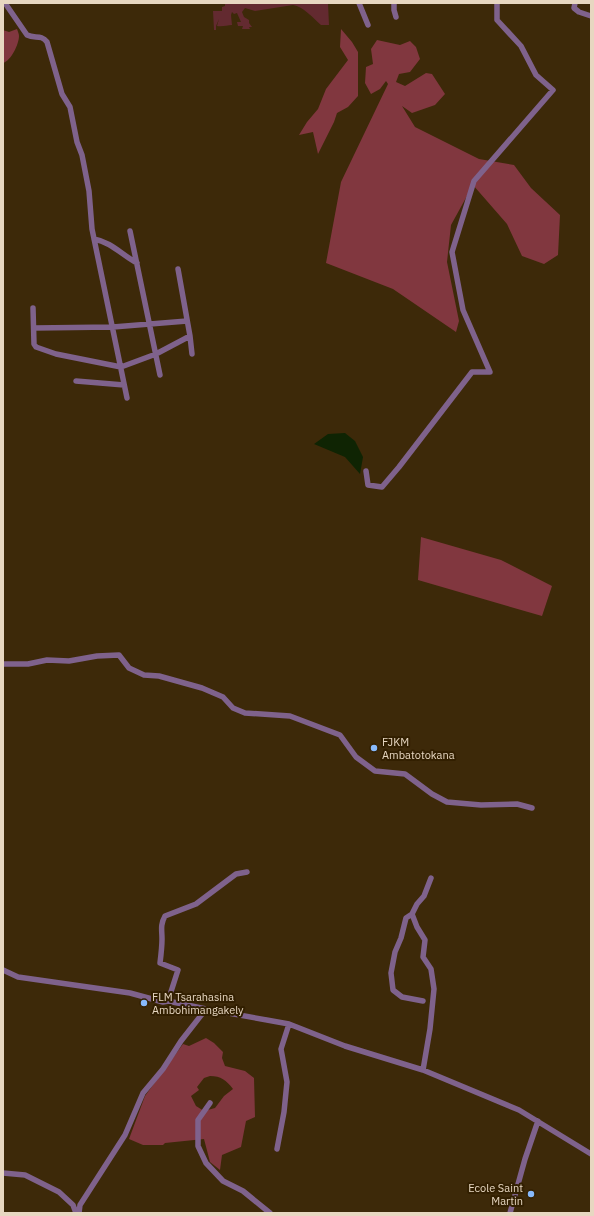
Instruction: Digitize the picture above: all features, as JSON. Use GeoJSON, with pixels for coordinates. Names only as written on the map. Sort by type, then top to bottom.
{"type":"FeatureCollection","features":[{"type":"Feature","properties":{"kind":"street"},"geometry":{"type":"LineString","coordinates":[[5,3],[27,35],[31,37],[39,36],[44,38],[47,42],[62,94],[70,107],[89,191],[92,229],[121,367],[126,398]]}},
{"type":"Feature","properties":{"kind":"street"},"geometry":{"type":"LineString","coordinates":[[359,3],[368,25]]}},
{"type":"Feature","properties":{"kind":"street"},"geometry":{"type":"LineString","coordinates":[[394,3],[396,17]]}},
{"type":"Feature","properties":{"kind":"street"},"geometry":{"type":"LineString","coordinates":[[366,471],[368,485],[382,487],[472,372],[490,372],[463,310],[452,252],[474,181],[553,90],[536,75],[521,46],[498,20],[497,3]]}},
{"type":"Feature","properties":{"kind":"street"},"geometry":{"type":"LineString","coordinates":[[575,3],[574,8],[576,10],[591,16]]}},
{"type":"Feature","properties":{"kind":"street"},"geometry":{"type":"LineString","coordinates":[[130,231],[148,324],[160,375]]}},
{"type":"Feature","properties":{"kind":"street"},"geometry":{"type":"LineString","coordinates":[[94,239],[101,240],[120,251],[136,263]]}},
{"type":"Feature","properties":{"kind":"street"},"geometry":{"type":"LineString","coordinates":[[178,269],[188,321],[192,354]]}},
{"type":"Feature","properties":{"kind":"street"},"geometry":{"type":"LineString","coordinates":[[33,308],[34,344],[36,347],[56,354],[121,367],[156,354],[190,336]]}},
{"type":"Feature","properties":{"kind":"street"},"geometry":{"type":"LineString","coordinates":[[34,328],[112,327],[188,321]]}},
{"type":"Feature","properties":{"kind":"street"},"geometry":{"type":"LineString","coordinates":[[76,381],[124,385]]}},
{"type":"Feature","properties":{"kind":"street"},"geometry":{"type":"LineString","coordinates":[[3,664],[28,664],[47,660],[69,661],[97,656],[119,655],[129,668],[144,675],[159,676],[202,688],[223,697],[233,708],[245,713],[290,716],[340,735],[356,757],[375,771],[406,774],[432,794],[447,802],[481,805],[517,804],[532,808]]}},
{"type":"Feature","properties":{"kind":"street"},"geometry":{"type":"LineString","coordinates":[[168,1001],[178,970],[160,963],[162,940],[161,927],[165,916],[196,904],[236,874],[247,872]]}},
{"type":"Feature","properties":{"kind":"street"},"geometry":{"type":"LineString","coordinates":[[423,1001],[402,997],[393,990],[391,973],[395,952],[401,938],[406,918],[412,914],[417,904],[424,896],[431,878]]}},
{"type":"Feature","properties":{"kind":"street"},"geometry":{"type":"LineString","coordinates":[[412,914],[417,928],[426,940],[423,957],[431,969],[434,989],[430,1029],[423,1070]]}},
{"type":"Feature","properties":{"kind":"street"},"geometry":{"type":"LineString","coordinates":[[3,970],[18,977],[130,994],[163,1002],[168,1001],[206,1010],[289,1024],[345,1046],[423,1070],[519,1110],[591,1154]]}},
{"type":"Feature","properties":{"kind":"street"},"geometry":{"type":"LineString","coordinates":[[79,1213],[80,1205],[125,1135],[143,1093],[163,1069],[181,1041],[206,1010]]}},
{"type":"Feature","properties":{"kind":"street"},"geometry":{"type":"LineString","coordinates":[[277,1150],[284,1112],[287,1082],[282,1049],[289,1024]]}},
{"type":"Feature","properties":{"kind":"street"},"geometry":{"type":"LineString","coordinates":[[210,1103],[198,1120],[198,1146],[206,1163],[222,1180],[243,1191],[270,1213]]}},
{"type":"Feature","properties":{"kind":"street"},"geometry":{"type":"LineString","coordinates":[[510,1213],[538,1121]]}},
{"type":"Feature","properties":{"kind":"street"},"geometry":{"type":"LineString","coordinates":[[3,1173],[25,1175],[59,1192],[73,1205],[76,1213]]}},
{"type":"Feature","properties":{"kind":"shaded area"},"geometry":{"type":"Polygon","coordinates":[[[225,3],[328,3],[329,25],[321,25],[304,10],[293,5],[255,11],[245,8],[242,12],[244,17],[249,20],[252,27],[249,27],[250,29],[242,29],[243,26],[238,26],[237,22],[241,22],[237,13],[234,14],[232,12],[232,25],[217,26],[219,19],[216,26],[216,30],[214,30],[213,11],[222,11],[222,7],[225,6],[225,3]]]}},
{"type":"Feature","properties":{"kind":"shaded area"},"geometry":{"type":"Polygon","coordinates":[[[17,29],[19,39],[16,48],[12,56],[3,63],[3,30],[9,32],[17,29]]]}},
{"type":"Feature","properties":{"kind":"shaded area"},"geometry":{"type":"Polygon","coordinates":[[[341,29],[358,52],[358,96],[348,107],[337,113],[318,154],[313,132],[299,135],[307,122],[318,109],[326,89],[348,60],[340,47],[341,29]]]}},
{"type":"Feature","properties":{"kind":"shaded area"},"geometry":{"type":"Polygon","coordinates":[[[377,40],[400,45],[410,41],[416,47],[420,59],[410,72],[399,74],[396,82],[405,86],[426,73],[432,74],[445,94],[435,105],[412,113],[402,106],[415,127],[479,159],[514,165],[531,188],[560,215],[558,255],[544,264],[522,256],[507,224],[473,185],[451,225],[447,262],[459,321],[456,332],[393,289],[326,263],[341,182],[388,84],[386,81],[380,89],[371,94],[365,83],[366,67],[373,64],[371,49],[377,40]]]}},
{"type":"Feature","properties":{"kind":"shaded area"},"geometry":{"type":"Polygon","coordinates":[[[345,433],[355,441],[363,457],[360,474],[345,457],[314,444],[328,434],[345,433]]]}},
{"type":"Feature","properties":{"kind":"shaded area"},"geometry":{"type":"Polygon","coordinates":[[[421,537],[501,560],[552,586],[542,616],[418,580],[421,537]]]}},
{"type":"Feature","properties":{"kind":"shaded area"},"geometry":{"type":"Polygon","coordinates":[[[206,1038],[214,1043],[223,1052],[222,1058],[225,1066],[245,1071],[254,1078],[255,1117],[246,1121],[241,1147],[222,1155],[220,1170],[210,1162],[204,1139],[165,1143],[163,1145],[143,1145],[129,1139],[145,1096],[183,1044],[189,1046],[206,1038]],[[210,1076],[204,1078],[197,1087],[199,1090],[191,1096],[196,1106],[204,1111],[215,1108],[224,1096],[233,1089],[223,1079],[210,1076]]]}},
{"type":"Feature","properties":{"kind":"place","name":"FJKM Ambatotokana"},"geometry":{"type":"Point","coordinates":[374,748]}},
{"type":"Feature","properties":{"kind":"place","name":"FLM Tsarahasina Ambohimangakely"},"geometry":{"type":"Point","coordinates":[144,1003]}},
{"type":"Feature","properties":{"kind":"place","name":"Ecole Saint Martin"},"geometry":{"type":"Point","coordinates":[531,1194]}}]}
